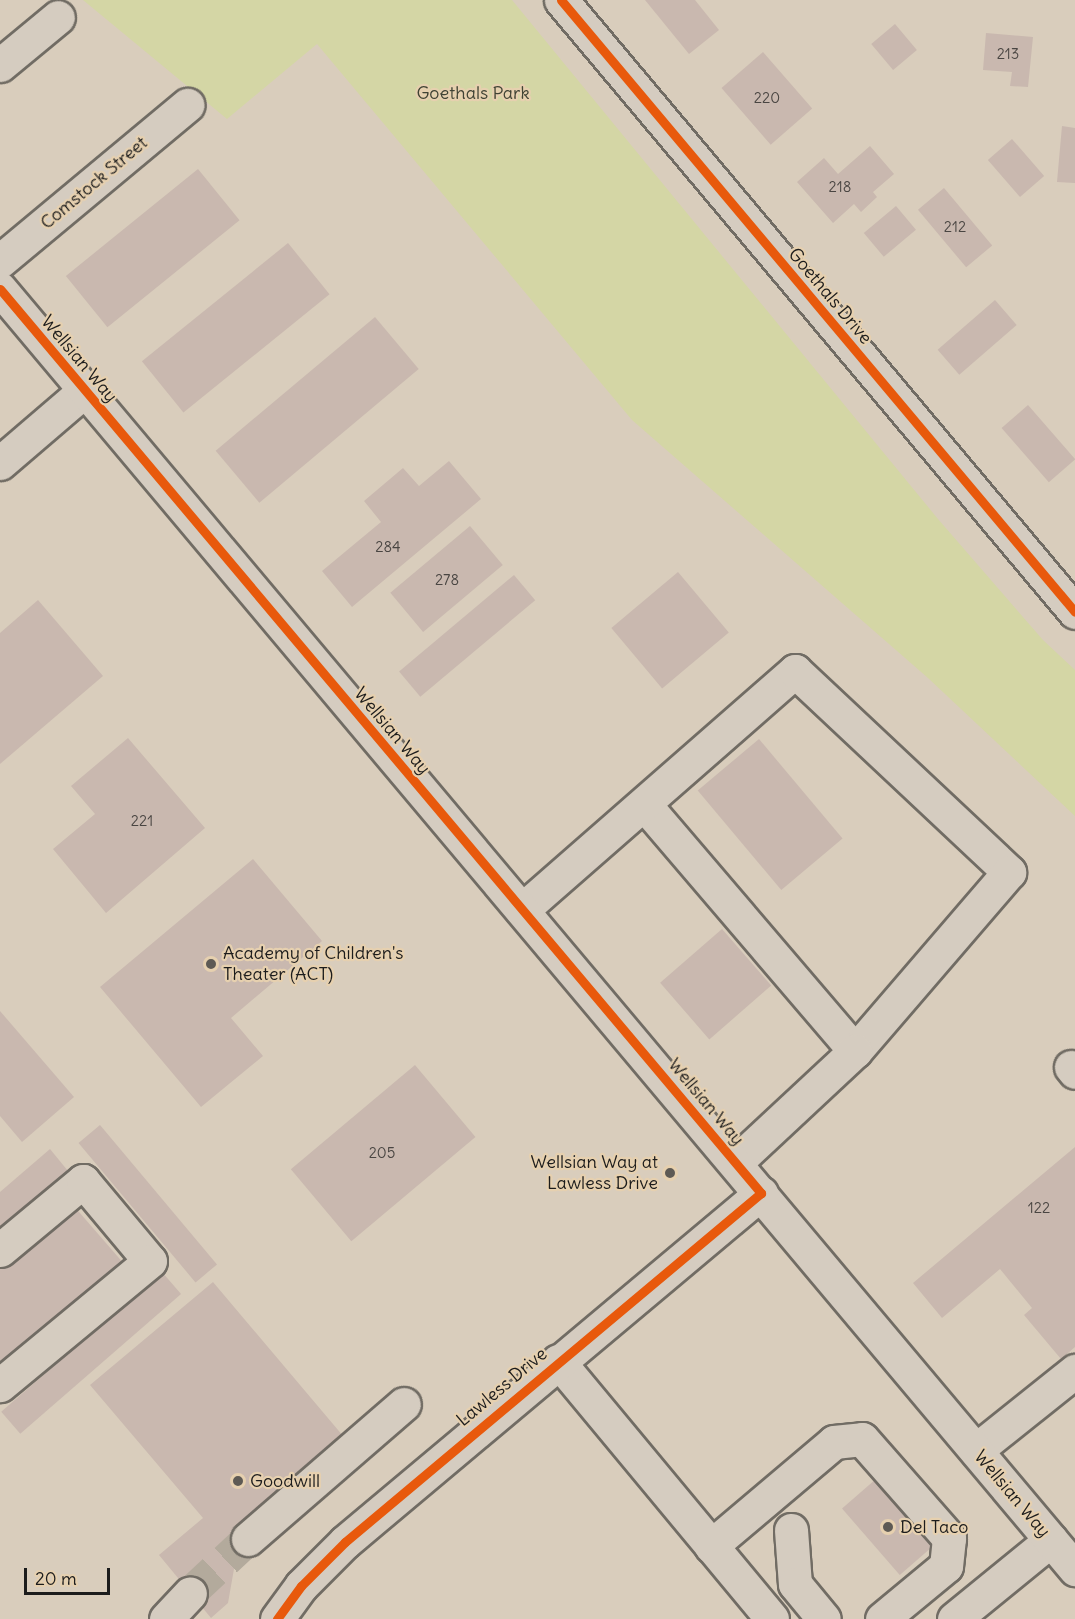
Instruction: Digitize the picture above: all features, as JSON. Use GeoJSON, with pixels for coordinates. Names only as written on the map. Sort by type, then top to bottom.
{"type":"FeatureCollection","features":[{"type":"Feature","properties":{"kind":"street","name":"Goethals Drive"},"geometry":{"type":"LineString","coordinates":[[561,0],[1075,612]]}},
{"type":"Feature","properties":{"kind":"street"},"geometry":{"type":"LineString","coordinates":[[0,65],[58,17]]}},
{"type":"Feature","properties":{"kind":"street","name":"Comstock Street"},"geometry":{"type":"LineString","coordinates":[[0,261],[187,105]]}},
{"type":"Feature","properties":{"kind":"street","name":"Wellsian Way"},"geometry":{"type":"LineString","coordinates":[[0,289],[1075,1569]]}},
{"type":"Feature","properties":{"kind":"street"},"geometry":{"type":"LineString","coordinates":[[0,463],[84,391]]}},
{"type":"Feature","properties":{"kind":"street"},"geometry":{"type":"LineString","coordinates":[[522,910],[795,671],[1009,872],[855,1051],[735,1163]]}},
{"type":"Feature","properties":{"kind":"street"},"geometry":{"type":"LineString","coordinates":[[644,804],[855,1051]]}},
{"type":"Feature","properties":{"kind":"street"},"geometry":{"type":"LineString","coordinates":[[0,1250],[83,1181],[150,1261],[0,1385]]}},
{"type":"Feature","properties":{"kind":"street","name":"Lawless Drive"},"geometry":{"type":"LineString","coordinates":[[277,1619],[301,1586],[345,1542],[761,1193]]}},
{"type":"Feature","properties":{"kind":"street"},"geometry":{"type":"LineString","coordinates":[[558,1362],[772,1619]]}},
{"type":"Feature","properties":{"kind":"street"},"geometry":{"type":"LineString","coordinates":[[976,1450],[1075,1371]]}},
{"type":"Feature","properties":{"kind":"street"},"geometry":{"type":"LineString","coordinates":[[248,1539],[404,1404]]}},
{"type":"Feature","properties":{"kind":"street"},"geometry":{"type":"LineString","coordinates":[[711,1546],[834,1442],[862,1439],[949,1538],[945,1566],[882,1619]]}},
{"type":"Feature","properties":{"kind":"street"},"geometry":{"type":"LineString","coordinates":[[791,1530],[795,1584],[824,1619]]}},
{"type":"Feature","properties":{"kind":"street"},"geometry":{"type":"LineString","coordinates":[[954,1619],[1051,1540]]}},
{"type":"Feature","properties":{"kind":"street"},"geometry":{"type":"LineString","coordinates":[[166,1619],[190,1593]]}},
{"type":"Feature","properties":{"kind":"green space","name":"Goethals Park"},"geometry":{"type":"Polygon","coordinates":[[[83,0],[512,0],[938,519],[1043,640],[1075,670],[1075,816],[928,678],[632,420],[317,44],[227,119],[83,0]]]}},
{"type":"Feature","properties":{"kind":"building"},"geometry":{"type":"Polygon","coordinates":[[[645,0],[695,0],[719,30],[689,54],[645,0]]]}},
{"type":"Feature","properties":{"kind":"building"},"geometry":{"type":"Polygon","coordinates":[[[895,24],[917,50],[893,70],[871,44],[895,24]]]}},
{"type":"Feature","properties":{"kind":"building"},"geometry":{"type":"Polygon","coordinates":[[[986,33],[1033,37],[1028,87],[1010,86],[1012,72],[983,70],[986,33]]]}},
{"type":"Feature","properties":{"kind":"building"},"geometry":{"type":"Polygon","coordinates":[[[763,52],[812,109],[771,145],[721,88],[763,52]]]}},
{"type":"Feature","properties":{"kind":"building"},"geometry":{"type":"Polygon","coordinates":[[[1062,126],[1075,128],[1075,183],[1057,182],[1062,126]]]}},
{"type":"Feature","properties":{"kind":"building"},"geometry":{"type":"Polygon","coordinates":[[[1012,139],[1044,176],[1020,197],[988,160],[1012,139]]]}},
{"type":"Feature","properties":{"kind":"building"},"geometry":{"type":"Polygon","coordinates":[[[870,146],[894,174],[873,192],[877,197],[861,212],[854,204],[833,223],[797,182],[824,158],[838,174],[870,146]]]}},
{"type":"Feature","properties":{"kind":"building"},"geometry":{"type":"Polygon","coordinates":[[[198,169],[240,220],[107,327],[66,276],[198,169]]]}},
{"type":"Feature","properties":{"kind":"building"},"geometry":{"type":"Polygon","coordinates":[[[944,188],[992,245],[966,267],[918,210],[944,188]]]}},
{"type":"Feature","properties":{"kind":"building"},"geometry":{"type":"Polygon","coordinates":[[[896,206],[916,230],[884,257],[864,233],[896,206]]]}},
{"type":"Feature","properties":{"kind":"building"},"geometry":{"type":"Polygon","coordinates":[[[288,243],[330,294],[183,413],[142,361],[288,243]]]}},
{"type":"Feature","properties":{"kind":"building"},"geometry":{"type":"Polygon","coordinates":[[[995,300],[1017,325],[959,375],[938,350],[995,300]]]}},
{"type":"Feature","properties":{"kind":"building"},"geometry":{"type":"Polygon","coordinates":[[[375,317],[419,369],[259,503],[216,451],[375,317]]]}},
{"type":"Feature","properties":{"kind":"building"},"geometry":{"type":"Polygon","coordinates":[[[1028,405],[1075,459],[1049,482],[1002,428],[1028,405]]]}},
{"type":"Feature","properties":{"kind":"building"},"geometry":{"type":"Polygon","coordinates":[[[449,461],[481,499],[352,607],[322,571],[381,522],[364,501],[403,468],[419,486],[449,461]]]}},
{"type":"Feature","properties":{"kind":"building"},"geometry":{"type":"Polygon","coordinates":[[[470,526],[503,565],[423,632],[390,593],[470,526]]]}},
{"type":"Feature","properties":{"kind":"building"},"geometry":{"type":"Polygon","coordinates":[[[678,572],[729,633],[662,688],[611,628],[678,572]]]}},
{"type":"Feature","properties":{"kind":"building"},"geometry":{"type":"Polygon","coordinates":[[[514,575],[535,600],[420,697],[399,671],[514,575]]]}},
{"type":"Feature","properties":{"kind":"building"},"geometry":{"type":"Polygon","coordinates":[[[38,600],[103,676],[0,764],[0,633],[38,600]]]}},
{"type":"Feature","properties":{"kind":"building"},"geometry":{"type":"Polygon","coordinates":[[[128,738],[205,828],[106,913],[53,849],[95,814],[71,786],[128,738]]]}},
{"type":"Feature","properties":{"kind":"building"},"geometry":{"type":"Polygon","coordinates":[[[759,739],[843,839],[781,890],[698,790],[759,739]]]}},
{"type":"Feature","properties":{"kind":"building","name":"Academy of Children's Theater (ACT)"},"geometry":{"type":"Polygon","coordinates":[[[253,859],[322,941],[231,1018],[263,1056],[201,1107],[100,987],[253,859]]]}},
{"type":"Feature","properties":{"kind":"building"},"geometry":{"type":"Polygon","coordinates":[[[722,929],[771,986],[709,1039],[660,983],[722,929]]]}},
{"type":"Feature","properties":{"kind":"building"},"geometry":{"type":"Polygon","coordinates":[[[0,1011],[74,1097],[22,1142],[0,1116],[0,1011]]]}},
{"type":"Feature","properties":{"kind":"building"},"geometry":{"type":"Polygon","coordinates":[[[415,1065],[475,1137],[351,1241],[291,1169],[415,1065]]]}},
{"type":"Feature","properties":{"kind":"building"},"geometry":{"type":"Polygon","coordinates":[[[100,1125],[217,1264],[196,1282],[79,1143],[100,1125]]]}},
{"type":"Feature","properties":{"kind":"building"},"geometry":{"type":"Polygon","coordinates":[[[1075,1147],[1075,1347],[1061,1359],[1024,1315],[1032,1308],[1000,1269],[942,1318],[913,1283],[1075,1147]]]}},
{"type":"Feature","properties":{"kind":"building"},"geometry":{"type":"Polygon","coordinates":[[[50,1149],[68,1171],[0,1228],[0,1192],[50,1149]]]}},
{"type":"Feature","properties":{"kind":"building"},"geometry":{"type":"Polygon","coordinates":[[[73,1205],[125,1265],[0,1372],[0,1268],[73,1205]]]}},
{"type":"Feature","properties":{"kind":"building"},"geometry":{"type":"Polygon","coordinates":[[[162,1272],[181,1294],[20,1434],[1,1412],[162,1272]]]}},
{"type":"Feature","properties":{"kind":"building","name":"Goodwill"},"geometry":{"type":"Polygon","coordinates":[[[213,1282],[349,1443],[257,1550],[234,1569],[228,1603],[211,1618],[159,1555],[203,1518],[90,1385],[213,1282]]]}},
{"type":"Feature","properties":{"kind":"building","name":"Del Taco"},"geometry":{"type":"Polygon","coordinates":[[[876,1479],[934,1545],[900,1575],[842,1509],[876,1479]]]}},
{"type":"Feature","properties":{"kind":"tunnel"},"geometry":{"type":"LineString","coordinates":[[190,1593],[248,1539]]}},
{"type":"Feature","properties":{"kind":"cycle path"},"geometry":{"type":"LineString","coordinates":[[561,0],[1075,612]]}},
{"type":"Feature","properties":{"kind":"cycle path"},"geometry":{"type":"LineString","coordinates":[[0,289],[761,1193],[345,1542],[301,1586],[277,1619]]}},
{"type":"Feature","properties":{"kind":"place","name":"Academy of Children's Theater (ACT)"},"geometry":{"type":"Point","coordinates":[211,964]}},
{"type":"Feature","properties":{"kind":"place","name":"Wellsian Way at Lawless Drive"},"geometry":{"type":"Point","coordinates":[670,1173]}},
{"type":"Feature","properties":{"kind":"place","name":"Goodwill"},"geometry":{"type":"Point","coordinates":[238,1481]}},
{"type":"Feature","properties":{"kind":"place","name":"Del Taco"},"geometry":{"type":"Point","coordinates":[888,1527]}}]}
